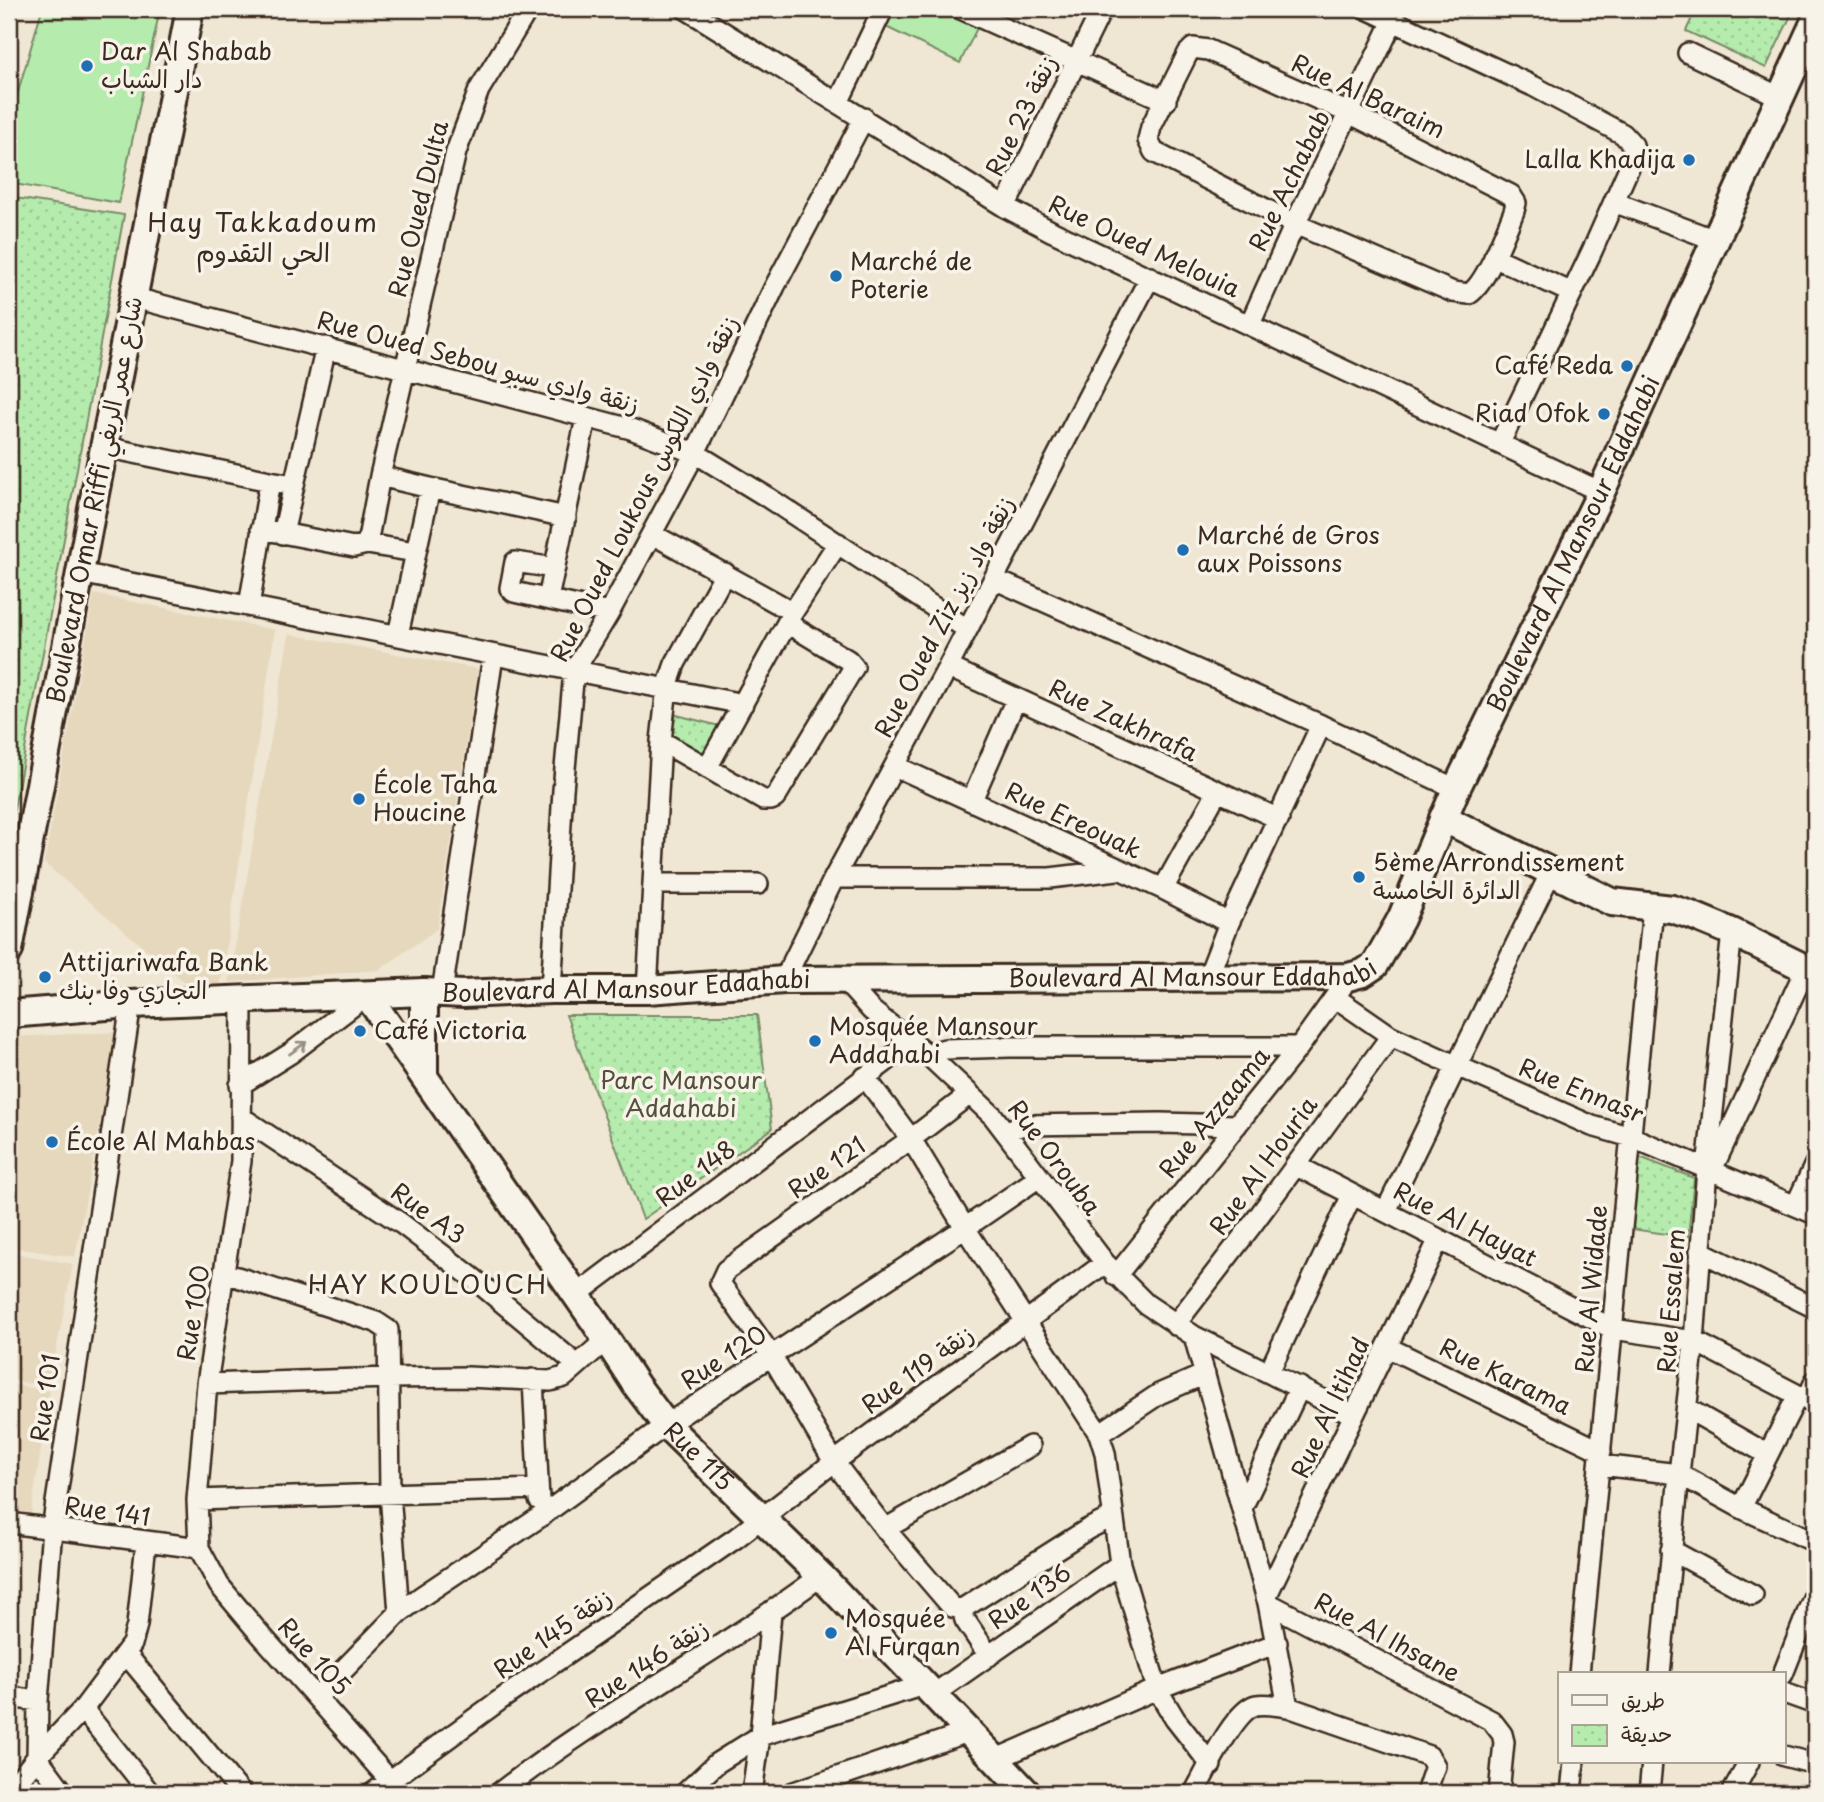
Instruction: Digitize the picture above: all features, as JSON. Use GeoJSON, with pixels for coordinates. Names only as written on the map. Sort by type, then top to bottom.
{"type":"FeatureCollection","features":[{"type":"Feature","properties":{"kind":"street","name":"Boulevard Omar Riffi شارع عمر الريفي"},"geometry":{"type":"LineString","coordinates":[[9,950],[190,9]]}},
{"type":"Feature","properties":{"kind":"street","name":"Rue Oued Dulta"},"geometry":{"type":"LineString","coordinates":[[367,544],[380,476],[442,208],[465,123],[479,90],[528,9]]}},
{"type":"Feature","properties":{"kind":"street","name":"Rue Oued Melouia"},"geometry":{"type":"LineString","coordinates":[[686,9],[1005,207],[1601,492]]}},
{"type":"Feature","properties":{"kind":"street"},"geometry":{"type":"LineString","coordinates":[[961,9],[1166,101]]}},
{"type":"Feature","properties":{"kind":"street","name":"Rue 23 زنقة"},"geometry":{"type":"LineString","coordinates":[[1005,207],[1102,9]]}},
{"type":"Feature","properties":{"kind":"street"},"geometry":{"type":"LineString","coordinates":[[1367,9],[1533,86],[1623,134],[1633,145],[1635,153],[1614,202],[1500,443]]}},
{"type":"Feature","properties":{"kind":"street"},"geometry":{"type":"LineString","coordinates":[[839,102],[878,11]]}},
{"type":"Feature","properties":{"kind":"street","name":"Rue Achabab"},"geometry":{"type":"LineString","coordinates":[[1250,324],[1393,21]]}},
{"type":"Feature","properties":{"kind":"street","name":"Boulevard Al Mansour Eddahabi"},"geometry":{"type":"LineString","coordinates":[[9,1014],[131,1004],[433,992],[463,994],[647,990],[784,980],[1208,977],[1342,987],[1375,965],[1406,908],[1456,789],[1601,492],[1815,21]]}},
{"type":"Feature","properties":{"kind":"street","name":"Rue Al Baraim"},"geometry":{"type":"LineString","coordinates":[[1193,48],[1199,48],[1349,113],[1511,195],[1516,203],[1514,211],[1494,257],[1475,291],[1469,295],[1461,294],[1295,224],[1154,152],[1148,140],[1188,53],[1193,48]]}},
{"type":"Feature","properties":{"kind":"street"},"geometry":{"type":"LineString","coordinates":[[1688,52],[1780,97]]}},
{"type":"Feature","properties":{"kind":"street","name":"Rue Oued Loukous زنقة وادي اللكوس"},"geometry":{"type":"LineString","coordinates":[[551,990],[563,790],[574,671],[609,613],[695,453],[775,286],[864,118]]}},
{"type":"Feature","properties":{"kind":"street"},"geometry":{"type":"LineString","coordinates":[[1614,202],[1715,240]]}},
{"type":"Feature","properties":{"kind":"street"},"geometry":{"type":"LineString","coordinates":[[1494,257],[1572,293]]}},
{"type":"Feature","properties":{"kind":"street","name":"Rue Oued Ziz زنقة واد زيز"},"geometry":{"type":"LineString","coordinates":[[784,980],[834,878],[948,667],[1150,277]]}},
{"type":"Feature","properties":{"kind":"street","name":"Rue Oued Sebou زنقة وادي سبو"},"geometry":{"type":"LineString","coordinates":[[135,298],[631,429],[695,453],[838,543],[967,629]]}},
{"type":"Feature","properties":{"kind":"street"},"geometry":{"type":"LineString","coordinates":[[283,534],[326,347]]}},
{"type":"Feature","properties":{"kind":"street"},"geometry":{"type":"LineString","coordinates":[[548,598],[586,418]]}},
{"type":"Feature","properties":{"kind":"street"},"geometry":{"type":"LineString","coordinates":[[104,447],[294,485]]}},
{"type":"Feature","properties":{"kind":"street"},"geometry":{"type":"LineString","coordinates":[[380,476],[566,517]]}},
{"type":"Feature","properties":{"kind":"street"},"geometry":{"type":"LineString","coordinates":[[249,606],[270,481]]}},
{"type":"Feature","properties":{"kind":"street"},"geometry":{"type":"LineString","coordinates":[[398,635],[430,488]]}},
{"type":"Feature","properties":{"kind":"street"},"geometry":{"type":"LineString","coordinates":[[261,528],[354,547],[367,544],[415,552]]}},
{"type":"Feature","properties":{"kind":"street"},"geometry":{"type":"LineString","coordinates":[[652,534],[724,573],[848,660],[854,669],[771,800],[763,800],[661,741]]}},
{"type":"Feature","properties":{"kind":"street"},"geometry":{"type":"LineString","coordinates":[[707,768],[790,618],[838,543]]}},
{"type":"Feature","properties":{"kind":"street"},"geometry":{"type":"LineString","coordinates":[[555,568],[519,561],[514,563],[510,589],[609,613]]}},
{"type":"Feature","properties":{"kind":"street"},"geometry":{"type":"LineString","coordinates":[[80,573],[743,704]]}},
{"type":"Feature","properties":{"kind":"street"},"geometry":{"type":"LineString","coordinates":[[647,990],[661,741],[667,687],[675,664],[724,573]]}},
{"type":"Feature","properties":{"kind":"street"},"geometry":{"type":"LineString","coordinates":[[994,579],[1456,789]]}},
{"type":"Feature","properties":{"kind":"street"},"geometry":{"type":"LineString","coordinates":[[424,1076],[433,992],[493,656]]}},
{"type":"Feature","properties":{"kind":"street","name":"Rue Zakhrafa"},"geometry":{"type":"LineString","coordinates":[[948,667],[1279,819]]}},
{"type":"Feature","properties":{"kind":"street"},"geometry":{"type":"LineString","coordinates":[[972,800],[1016,699]]}},
{"type":"Feature","properties":{"kind":"street"},"geometry":{"type":"LineString","coordinates":[[1208,977],[1229,923],[1321,726]]}},
{"type":"Feature","properties":{"kind":"street","name":"Rue Ereouak"},"geometry":{"type":"LineString","coordinates":[[895,766],[1163,889],[1229,923]]}},
{"type":"Feature","properties":{"kind":"street"},"geometry":{"type":"LineString","coordinates":[[1163,889],[1217,792]]}},
{"type":"Feature","properties":{"kind":"street"},"geometry":{"type":"LineString","coordinates":[[1443,818],[1612,902],[1672,909],[1732,932],[1811,971],[1709,1170]]}},
{"type":"Feature","properties":{"kind":"street"},"geometry":{"type":"LineString","coordinates":[[834,878],[1050,878],[1118,870]]}},
{"type":"Feature","properties":{"kind":"street"},"geometry":{"type":"LineString","coordinates":[[1386,1212],[1552,872]]}},
{"type":"Feature","properties":{"kind":"street"},"geometry":{"type":"LineString","coordinates":[[653,884],[758,884]]}},
{"type":"Feature","properties":{"kind":"street","name":"Rue Al Widade"},"geometry":{"type":"LineString","coordinates":[[1579,1672],[1653,907]]}},
{"type":"Feature","properties":{"kind":"street","name":"Rue Essalem"},"geometry":{"type":"LineString","coordinates":[[1660,1672],[1679,1474],[1688,1409],[1700,1251],[1732,932]]}},
{"type":"Feature","properties":{"kind":"street","name":"Rue Orouba"},"geometry":{"type":"LineString","coordinates":[[844,980],[871,1010],[970,1094],[1005,1131],[1038,1178],[1111,1270],[1146,1304],[1194,1336],[1354,1415]]}},
{"type":"Feature","properties":{"kind":"street","name":"Rue Ennasr"},"geometry":{"type":"LineString","coordinates":[[1342,987],[1391,1036],[1592,1126],[1630,1137],[1815,1214]]}},
{"type":"Feature","properties":{"kind":"street","name":"Rue Azzaama"},"geometry":{"type":"LineString","coordinates":[[1111,1270],[1237,1125],[1299,1047],[1342,987]]}},
{"type":"Feature","properties":{"kind":"street"},"geometry":{"type":"LineString","coordinates":[[240,1085],[291,1053],[367,995]]}},
{"type":"Feature","properties":{"kind":"street","name":"Rue 115"},"geometry":{"type":"LineString","coordinates":[[367,995],[666,1425],[821,1576],[1027,1793]]}},
{"type":"Feature","properties":{"kind":"street","name":"Rue 100"},"geometry":{"type":"LineString","coordinates":[[199,1548],[197,1500],[207,1384],[239,1178],[242,1000]]}},
{"type":"Feature","properties":{"kind":"street","name":"Rue 101"},"geometry":{"type":"LineString","coordinates":[[37,1757],[38,1701],[52,1529],[131,1004]]}},
{"type":"Feature","properties":{"kind":"street","name":"Rue Al Houria"},"geometry":{"type":"LineString","coordinates":[[1175,1325],[1391,1036]]}},
{"type":"Feature","properties":{"kind":"street"},"geometry":{"type":"LineString","coordinates":[[919,1048],[1299,1047]]}},
{"type":"Feature","properties":{"kind":"street","name":"Rue 148"},"geometry":{"type":"LineString","coordinates":[[576,1295],[865,1077],[919,1048]]}},
{"type":"Feature","properties":{"kind":"street"},"geometry":{"type":"LineString","coordinates":[[865,1077],[911,1139],[965,1228],[1099,1434],[1105,1453],[1120,1564],[1157,1689],[1175,1719],[1211,1765]]}},
{"type":"Feature","properties":{"kind":"street","name":"Rue 121"},"geometry":{"type":"LineString","coordinates":[[771,1355],[722,1286],[720,1279],[726,1270],[970,1094]]}},
{"type":"Feature","properties":{"kind":"street","name":"Rue A3"},"geometry":{"type":"LineString","coordinates":[[241,1117],[429,1244],[576,1364]]}},
{"type":"Feature","properties":{"kind":"street"},"geometry":{"type":"LineString","coordinates":[[1005,1131],[1024,1125],[1237,1125]]}},
{"type":"Feature","properties":{"kind":"street"},"geometry":{"type":"LineString","coordinates":[[1796,1205],[1815,1164]]}},
{"type":"Feature","properties":{"kind":"street","name":"Rue Al Hayat"},"geometry":{"type":"LineString","coordinates":[[1295,1165],[1613,1329],[1694,1341]]}},
{"type":"Feature","properties":{"kind":"street","name":"Rue 120"},"geometry":{"type":"LineString","coordinates":[[317,1697],[399,1613],[540,1517],[666,1425],[1038,1178]]}},
{"type":"Feature","properties":{"kind":"street"},"geometry":{"type":"LineString","coordinates":[[1269,1371],[1352,1195]]}},
{"type":"Feature","properties":{"kind":"street","name":"Rue Al Itihad"},"geometry":{"type":"LineString","coordinates":[[1267,1600],[1440,1238]]}},
{"type":"Feature","properties":{"kind":"street"},"geometry":{"type":"LineString","coordinates":[[1700,1251],[1815,1308]]}},
{"type":"Feature","properties":{"kind":"street","name":"Rue 119 زنقة"},"geometry":{"type":"LineString","coordinates":[[762,1517],[1026,1321],[1111,1270]]}},
{"type":"Feature","properties":{"kind":"street"},"geometry":{"type":"LineString","coordinates":[[225,1273],[382,1325],[390,1334],[390,1493],[399,1613]]}},
{"type":"Feature","properties":{"kind":"street"},"geometry":{"type":"LineString","coordinates":[[1194,1336],[1267,1600],[1288,1707]]}},
{"type":"Feature","properties":{"kind":"street"},"geometry":{"type":"LineString","coordinates":[[207,1384],[388,1378],[557,1380],[564,1377],[606,1340]]}},
{"type":"Feature","properties":{"kind":"street"},"geometry":{"type":"LineString","coordinates":[[1694,1341],[1807,1400]]}},
{"type":"Feature","properties":{"kind":"street","name":"Rue Karama"},"geometry":{"type":"LineString","coordinates":[[1387,1347],[1601,1458],[1679,1474]]}},
{"type":"Feature","properties":{"kind":"street"},"geometry":{"type":"LineString","coordinates":[[771,1355],[834,1462],[885,1529],[955,1608],[962,1609],[1088,1529],[1112,1517]]}},
{"type":"Feature","properties":{"kind":"street"},"geometry":{"type":"LineString","coordinates":[[1099,1434],[1159,1394],[1205,1374]]}},
{"type":"Feature","properties":{"kind":"street"},"geometry":{"type":"LineString","coordinates":[[533,1379],[540,1517]]}},
{"type":"Feature","properties":{"kind":"street"},"geometry":{"type":"LineString","coordinates":[[1741,1508],[1768,1454],[1807,1400],[1815,1381]]}},
{"type":"Feature","properties":{"kind":"street"},"geometry":{"type":"LineString","coordinates":[[1242,1508],[1300,1387]]}},
{"type":"Feature","properties":{"kind":"street"},"geometry":{"type":"LineString","coordinates":[[1688,1409],[1768,1454]]}},
{"type":"Feature","properties":{"kind":"street"},"geometry":{"type":"LineString","coordinates":[[885,1529],[1030,1446]]}},
{"type":"Feature","properties":{"kind":"street"},"geometry":{"type":"LineString","coordinates":[[1679,1474],[1741,1508],[1815,1542]]}},
{"type":"Feature","properties":{"kind":"street"},"geometry":{"type":"LineString","coordinates":[[197,1500],[538,1489]]}},
{"type":"Feature","properties":{"kind":"street","name":"Rue 145 زنقة"},"geometry":{"type":"LineString","coordinates":[[373,1793],[396,1787],[500,1700],[711,1556],[762,1517]]}},
{"type":"Feature","properties":{"kind":"street","name":"Rue 141"},"geometry":{"type":"LineString","coordinates":[[9,1523],[199,1548]]}},
{"type":"Feature","properties":{"kind":"street"},"geometry":{"type":"LineString","coordinates":[[9,1792],[37,1757],[83,1709],[126,1654],[135,1635],[146,1543]]}},
{"type":"Feature","properties":{"kind":"street","name":"Rue 105"},"geometry":{"type":"LineString","coordinates":[[199,1548],[219,1585],[254,1628],[396,1787]]}},
{"type":"Feature","properties":{"kind":"street"},"geometry":{"type":"LineString","coordinates":[[1671,1550],[1753,1595]]}},
{"type":"Feature","properties":{"kind":"street","name":"Rue 136"},"geometry":{"type":"LineString","coordinates":[[685,1793],[717,1763],[760,1736],[929,1690],[989,1656],[1120,1564]]}},
{"type":"Feature","properties":{"kind":"street","name":"Rue 146 زنقة"},"geometry":{"type":"LineString","coordinates":[[499,1793],[566,1745],[771,1613],[821,1576]]}},
{"type":"Feature","properties":{"kind":"street"},"geometry":{"type":"LineString","coordinates":[[1784,1672],[1815,1593]]}},
{"type":"Feature","properties":{"kind":"street","name":"Rue Al Ihsane"},"geometry":{"type":"LineString","coordinates":[[1267,1600],[1482,1715],[1497,1727],[1504,1742],[1499,1793]]}},
{"type":"Feature","properties":{"kind":"street"},"geometry":{"type":"LineString","coordinates":[[962,1609],[965,1620],[989,1656]]}},
{"type":"Feature","properties":{"kind":"street"},"geometry":{"type":"LineString","coordinates":[[752,1793],[771,1613]]}},
{"type":"Feature","properties":{"kind":"street"},"geometry":{"type":"LineString","coordinates":[[994,1760],[1157,1689],[1277,1643]]}},
{"type":"Feature","properties":{"kind":"street"},"geometry":{"type":"LineString","coordinates":[[126,1654],[241,1793]]}},
{"type":"Feature","properties":{"kind":"street"},"geometry":{"type":"LineString","coordinates":[[1786,1694],[1815,1704]]}},
{"type":"Feature","properties":{"kind":"street"},"geometry":{"type":"LineString","coordinates":[[9,1697],[38,1701]]}},
{"type":"Feature","properties":{"kind":"street"},"geometry":{"type":"LineString","coordinates":[[1194,1793],[1234,1723],[1249,1707],[1268,1704],[1288,1707],[1429,1756],[1435,1766],[1426,1793]]}},
{"type":"Feature","properties":{"kind":"street"},"geometry":{"type":"LineString","coordinates":[[83,1709],[150,1793]]}},
{"type":"Feature","properties":{"kind":"street"},"geometry":{"type":"LineString","coordinates":[[791,1793],[968,1732]]}},
{"type":"Feature","properties":{"kind":"street"},"geometry":{"type":"LineString","coordinates":[[37,1757],[64,1793]]}},
{"type":"Feature","properties":{"kind":"street"},"geometry":{"type":"LineString","coordinates":[[1786,1757],[1815,1764]]}},
{"type":"Feature","properties":{"kind":"street"},"geometry":{"type":"LineString","coordinates":[[1571,1793],[1574,1764]]}},
{"type":"Feature","properties":{"kind":"street"},"geometry":{"type":"LineString","coordinates":[[1649,1793],[1652,1764]]}},
{"type":"Feature","properties":{"kind":"street"},"geometry":{"type":"LineString","coordinates":[[1732,1793],[1748,1764]]}},
{"type":"Feature","properties":{"kind":"shaded area"},"geometry":{"type":"Polygon","coordinates":[[[94,594],[275,630],[220,988],[193,989],[44,863],[94,594]]]}},
{"type":"Feature","properties":{"kind":"shaded area","name":"École Taha Houcine"},"geometry":{"type":"Polygon","coordinates":[[[289,634],[478,669],[437,929],[379,970],[229,982],[289,634]]]}},
{"type":"Feature","properties":{"kind":"shaded area","name":"École Al Mahbas"},"geometry":{"type":"Polygon","coordinates":[[[117,1032],[75,1257],[9,1247],[9,1037],[117,1032]]]}},
{"type":"Feature","properties":{"kind":"shaded area"},"geometry":{"type":"Polygon","coordinates":[[[9,1252],[73,1264],[49,1387],[9,1380],[9,1252]]]}},
{"type":"Feature","properties":{"kind":"shaded area"},"geometry":{"type":"Polygon","coordinates":[[[9,1384],[50,1391],[31,1513],[9,1511],[9,1384]]]}},
{"type":"Feature","properties":{"kind":"green space","name":"Dar Al Shabab دار الشباب"},"geometry":{"type":"Polygon","coordinates":[[[42,9],[160,9],[119,203],[9,183],[9,123],[42,9]]]}},
{"type":"Feature","properties":{"kind":"green space"},"geometry":{"type":"Polygon","coordinates":[[[895,9],[936,9],[977,28],[960,63],[886,27],[895,9]]]}},
{"type":"Feature","properties":{"kind":"green space"},"geometry":{"type":"Polygon","coordinates":[[[1696,9],[1794,9],[1766,68],[1686,31],[1696,9]]]}},
{"type":"Feature","properties":{"kind":"green space"},"geometry":{"type":"Polygon","coordinates":[[[9,197],[124,215],[9,836],[9,197]]]}},
{"type":"Feature","properties":{"kind":"green space"},"geometry":{"type":"Polygon","coordinates":[[[673,714],[719,726],[701,763],[670,741],[673,714]]]}},
{"type":"Feature","properties":{"kind":"green space","name":"Parc Mansour Addahabi"},"geometry":{"type":"Polygon","coordinates":[[[566,1015],[757,1015],[772,1129],[643,1219],[566,1015]]]}},
{"type":"Feature","properties":{"kind":"green space"},"geometry":{"type":"Polygon","coordinates":[[[1637,1156],[1694,1178],[1688,1237],[1631,1229],[1637,1156]]]}},
{"type":"Feature","properties":{"kind":"place","name":"Dar Al Shabab دار الشباب"},"geometry":{"type":"Point","coordinates":[87,66]}},
{"type":"Feature","properties":{"kind":"place","name":"Lalla Khadija"},"geometry":{"type":"Point","coordinates":[1689,160]}},
{"type":"Feature","properties":{"kind":"place","name":"Marché de Poterie"},"geometry":{"type":"Point","coordinates":[836,276]}},
{"type":"Feature","properties":{"kind":"place","name":"Café Reda"},"geometry":{"type":"Point","coordinates":[1627,366]}},
{"type":"Feature","properties":{"kind":"place","name":"Riad Ofok"},"geometry":{"type":"Point","coordinates":[1604,414]}},
{"type":"Feature","properties":{"kind":"place","name":"Marché de Gros aux Poissons"},"geometry":{"type":"Point","coordinates":[1183,550]}},
{"type":"Feature","properties":{"kind":"place","name":"École Taha Houcine"},"geometry":{"type":"Point","coordinates":[359,799]}},
{"type":"Feature","properties":{"kind":"place","name":"5ème Arrondissement الدائرة الخامسة"},"geometry":{"type":"Point","coordinates":[1359,877]}},
{"type":"Feature","properties":{"kind":"place","name":"Attijariwafa Bank التجاري وفا بنك"},"geometry":{"type":"Point","coordinates":[45,977]}},
{"type":"Feature","properties":{"kind":"place","name":"Café Victoria"},"geometry":{"type":"Point","coordinates":[360,1031]}},
{"type":"Feature","properties":{"kind":"place","name":"Mosquée Mansour Addahabi"},"geometry":{"type":"Point","coordinates":[815,1041]}},
{"type":"Feature","properties":{"kind":"place","name":"École Al Mahbas"},"geometry":{"type":"Point","coordinates":[52,1142]}},
{"type":"Feature","properties":{"kind":"place","name":"Mosquée Al Furqan"},"geometry":{"type":"Point","coordinates":[831,1633]}},
{"type":"Feature","properties":{"kind":"district","name":"Hay Takkadoum الحي التقدوم"},"geometry":{"type":"Point","coordinates":[263,238]}},
{"type":"Feature","properties":{"kind":"district","name":"HAY KOULOUCH"},"geometry":{"type":"Point","coordinates":[428,1285]}}]}
